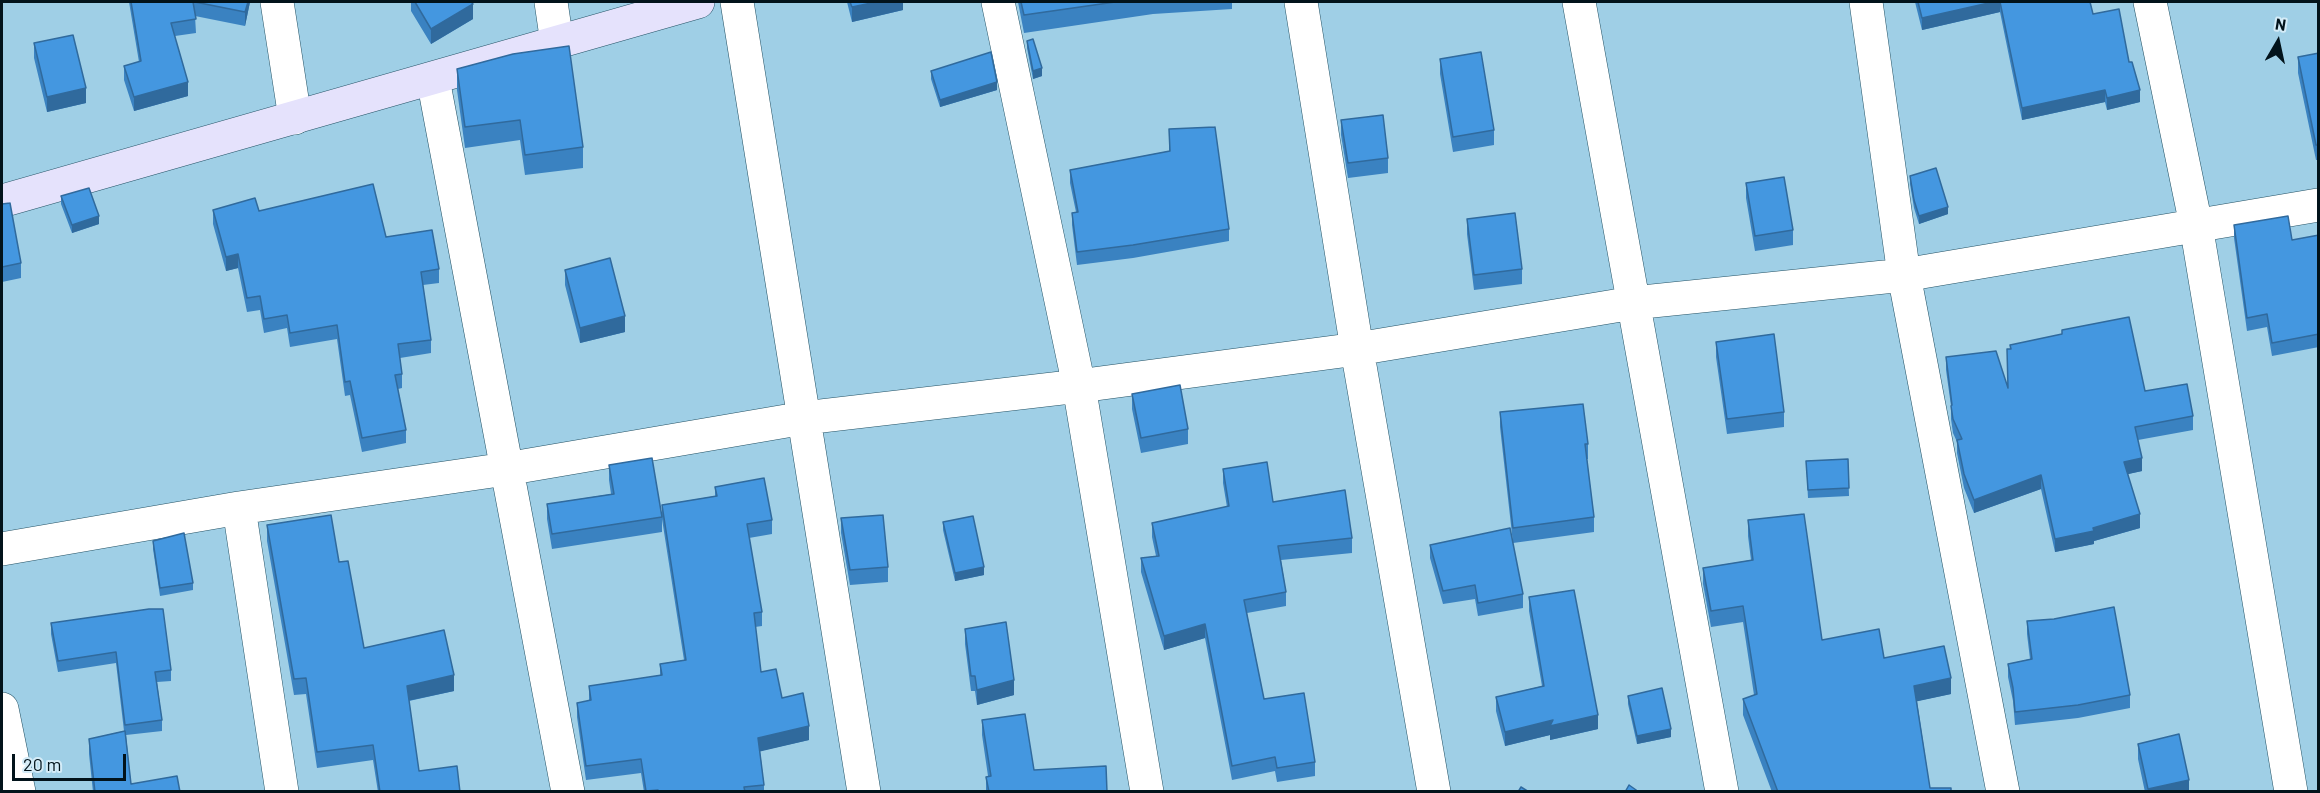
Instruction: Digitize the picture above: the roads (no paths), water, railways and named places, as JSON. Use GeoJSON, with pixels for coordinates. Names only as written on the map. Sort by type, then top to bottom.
{"type":"FeatureCollection","features":[{"type":"Feature","properties":{"kind":"street"},"geometry":{"type":"LineString","coordinates":[[277,2],[295,118]]}},
{"type":"Feature","properties":{"kind":"street"},"geometry":{"type":"LineString","coordinates":[[551,2],[557,43]]}},
{"type":"Feature","properties":{"kind":"street"},"geometry":{"type":"LineString","coordinates":[[2,201],[698,2]]}},
{"type":"Feature","properties":{"kind":"street"},"geometry":{"type":"LineString","coordinates":[[737,2],[864,792]]}},
{"type":"Feature","properties":{"kind":"street"},"geometry":{"type":"LineString","coordinates":[[998,2],[1079,386],[1147,792]]}},
{"type":"Feature","properties":{"kind":"street"},"geometry":{"type":"LineString","coordinates":[[1301,2],[1357,348],[1434,792]]}},
{"type":"Feature","properties":{"kind":"street"},"geometry":{"type":"LineString","coordinates":[[1579,2],[1722,792]]}},
{"type":"Feature","properties":{"kind":"street"},"geometry":{"type":"LineString","coordinates":[[1866,2],[1904,275],[2003,792]]}},
{"type":"Feature","properties":{"kind":"street"},"geometry":{"type":"LineString","coordinates":[[2150,2],[2196,225],[2291,792]]}},
{"type":"Feature","properties":{"kind":"street"},"geometry":{"type":"LineString","coordinates":[[433,79],[568,792]]}},
{"type":"Feature","properties":{"kind":"street"},"geometry":{"type":"LineString","coordinates":[[2,549],[239,508],[506,469],[804,418],[1079,386],[1357,348],[1633,303],[1904,275],[2319,205]]}},
{"type":"Feature","properties":{"kind":"street"},"geometry":{"type":"LineString","coordinates":[[239,508],[282,792]]}},
{"type":"Feature","properties":{"kind":"street"},"geometry":{"type":"LineString","coordinates":[[2,709],[19,792]]}}]}
